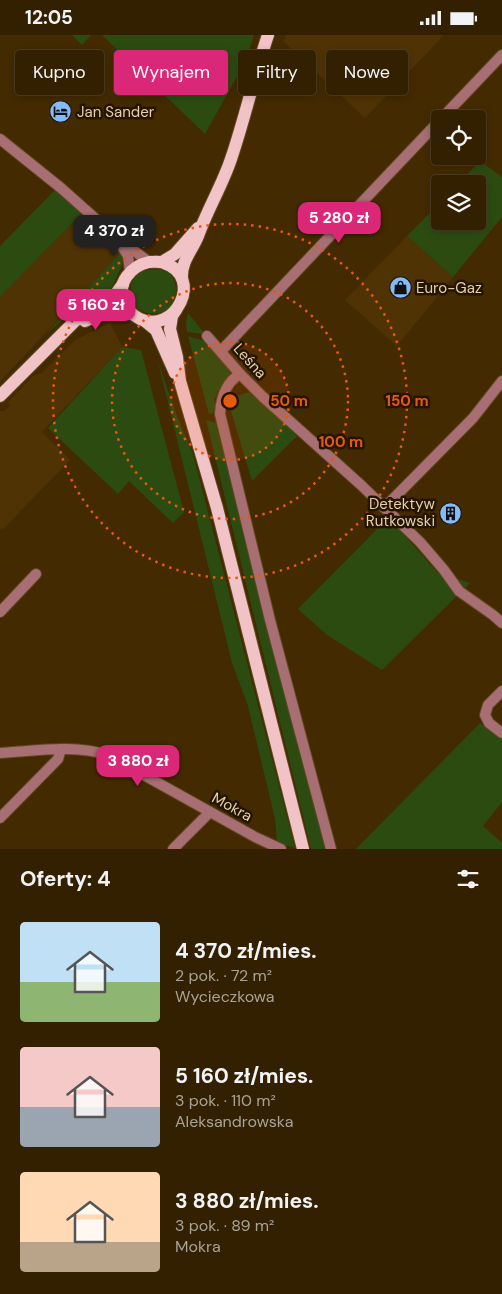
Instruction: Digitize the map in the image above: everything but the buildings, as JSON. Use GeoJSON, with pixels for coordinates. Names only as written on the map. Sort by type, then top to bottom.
{"type":"FeatureCollection","features":[{"type":"Feature","properties":{"kind":"main road"},"geometry":{"type":"LineString","coordinates":[[268,35],[232,157],[219,192],[202,224],[195,244],[182,265],[184,292],[182,301],[172,316],[170,329],[177,357],[180,381],[215,499],[302,848]]}},
{"type":"Feature","properties":{"kind":"main road"},"geometry":{"type":"LineString","coordinates":[[162,262],[175,254],[202,224]]}},
{"type":"Feature","properties":{"kind":"main road"},"geometry":{"type":"LineString","coordinates":[[0,396],[63,332],[84,314],[115,295],[135,267],[149,262],[162,262],[170,266],[182,278]]}},
{"type":"Feature","properties":{"kind":"main road"},"geometry":{"type":"LineString","coordinates":[[123,284],[123,298],[130,312]]}},
{"type":"Feature","properties":{"kind":"main road"},"geometry":{"type":"LineString","coordinates":[[63,332],[110,310],[120,309],[130,312],[156,330],[168,360],[180,381]]}},
{"type":"Feature","properties":{"kind":"main road"},"geometry":{"type":"LineString","coordinates":[[145,321],[159,320],[176,310]]}},
{"type":"Feature","properties":{"kind":"street"},"geometry":{"type":"LineString","coordinates":[[450,110],[502,55]]}},
{"type":"Feature","properties":{"kind":"street"},"geometry":{"type":"LineString","coordinates":[[221,351],[431,130]]}},
{"type":"Feature","properties":{"kind":"street"},"geometry":{"type":"LineString","coordinates":[[0,139],[61,188],[116,237],[149,262]]}},
{"type":"Feature","properties":{"kind":"street"},"geometry":{"type":"LineString","coordinates":[[116,237],[128,256],[130,272]]}},
{"type":"Feature","properties":{"kind":"street","name":"Leśna"},"geometry":{"type":"LineString","coordinates":[[207,336],[240,375],[315,446],[361,485],[420,542],[459,591],[502,623]]}},
{"type":"Feature","properties":{"kind":"street"},"geometry":{"type":"LineString","coordinates":[[240,375],[226,388],[221,400],[220,414],[270,620],[330,849]]}},
{"type":"Feature","properties":{"kind":"street"},"geometry":{"type":"LineString","coordinates":[[384,508],[473,418],[502,381]]}},
{"type":"Feature","properties":{"kind":"street"},"geometry":{"type":"LineString","coordinates":[[0,612],[36,574]]}},
{"type":"Feature","properties":{"kind":"street"},"geometry":{"type":"LineString","coordinates":[[502,691],[488,705],[485,715],[489,723],[502,733]]}},
{"type":"Feature","properties":{"kind":"street"},"geometry":{"type":"LineString","coordinates":[[0,819],[58,759],[61,749]]}},
{"type":"Feature","properties":{"kind":"street","name":"Mokra"},"geometry":{"type":"LineString","coordinates":[[0,753],[61,749],[91,750],[108,755],[270,847],[281,849]]}},
{"type":"Feature","properties":{"kind":"street"},"geometry":{"type":"LineString","coordinates":[[173,849],[210,812]]}},
{"type":"Feature","properties":{"kind":"shaded area"},"geometry":{"type":"Polygon","coordinates":[[[286,35],[444,35],[408,73],[408,50],[326,50],[326,81],[316,72],[316,50],[293,50],[284,42],[286,35]]]}},
{"type":"Feature","properties":{"kind":"shaded area"},"geometry":{"type":"Polygon","coordinates":[[[340,95],[387,95],[365,118],[340,95]]]}},
{"type":"Feature","properties":{"kind":"shaded area"},"geometry":{"type":"Polygon","coordinates":[[[83,212],[111,238],[121,252],[0,381],[0,297],[83,212]]]}},
{"type":"Feature","properties":{"kind":"shaded area","name":"Euro-Gaz"},"geometry":{"type":"Polygon","coordinates":[[[407,236],[453,277],[397,346],[345,300],[407,236]]]}},
{"type":"Feature","properties":{"kind":"shaded area"},"geometry":{"type":"Polygon","coordinates":[[[110,323],[122,347],[42,432],[70,460],[2,530],[0,528],[0,411],[5,411],[9,406],[8,402],[33,376],[42,373],[75,340],[110,323]]]}},
{"type":"Feature","properties":{"kind":"green space"},"geometry":{"type":"Polygon","coordinates":[[[72,35],[91,35],[82,45],[72,35]]]}},
{"type":"Feature","properties":{"kind":"green space"},"geometry":{"type":"Polygon","coordinates":[[[102,35],[254,35],[249,50],[238,50],[238,75],[228,93],[228,50],[118,50],[102,35]]]}},
{"type":"Feature","properties":{"kind":"green space"},"geometry":{"type":"Polygon","coordinates":[[[164,95],[227,95],[205,134],[164,95]]]}},
{"type":"Feature","properties":{"kind":"green space"},"geometry":{"type":"Polygon","coordinates":[[[476,165],[486,165],[502,177],[502,217],[453,277],[407,236],[431,212],[431,230],[486,230],[486,175],[467,175],[476,165]]]}},
{"type":"Feature","properties":{"kind":"green space"},"geometry":{"type":"Polygon","coordinates":[[[55,190],[83,212],[0,297],[0,246],[55,190]]]}},
{"type":"Feature","properties":{"kind":"green space"},"geometry":{"type":"Polygon","coordinates":[[[121,252],[123,263],[112,287],[107,292],[72,312],[45,335],[121,252]]]}},
{"type":"Feature","properties":{"kind":"green space"},"geometry":{"type":"Polygon","coordinates":[[[165,268],[173,278],[176,288],[175,297],[171,305],[164,311],[155,314],[144,312],[133,305],[130,294],[134,278],[138,274],[149,270],[165,268]]]}},
{"type":"Feature","properties":{"kind":"green space"},"geometry":{"type":"Polygon","coordinates":[[[188,313],[205,334],[187,332],[186,322],[188,313]]]}},
{"type":"Feature","properties":{"kind":"green space"},"geometry":{"type":"Polygon","coordinates":[[[188,336],[205,341],[231,372],[223,382],[214,400],[216,412],[209,414],[188,336]]]}},
{"type":"Feature","properties":{"kind":"green space"},"geometry":{"type":"Polygon","coordinates":[[[122,347],[141,350],[184,512],[173,523],[129,481],[118,494],[48,428],[122,347]]]}},
{"type":"Feature","properties":{"kind":"green space"},"geometry":{"type":"Polygon","coordinates":[[[158,362],[178,419],[193,454],[295,848],[277,843],[275,819],[248,706],[232,663],[158,362]]]}},
{"type":"Feature","properties":{"kind":"green space"},"geometry":{"type":"Polygon","coordinates":[[[252,392],[297,436],[252,481],[231,411],[233,402],[237,397],[252,392]]]}},
{"type":"Feature","properties":{"kind":"green space"},"geometry":{"type":"Polygon","coordinates":[[[206,420],[216,423],[326,849],[311,849],[206,420]]]}},
{"type":"Feature","properties":{"kind":"green space"},"geometry":{"type":"Polygon","coordinates":[[[387,519],[390,519],[437,572],[470,583],[382,670],[327,635],[298,609],[387,519]]]}},
{"type":"Feature","properties":{"kind":"green space"},"geometry":{"type":"Polygon","coordinates":[[[480,723],[502,739],[502,802],[483,826],[502,843],[502,849],[356,849],[480,723]]]}},
{"type":"Feature","properties":{"kind":"place","name":"Jan Sander"},"geometry":{"type":"Point","coordinates":[61,112]}},
{"type":"Feature","properties":{"kind":"place","name":"Euro-Gaz"},"geometry":{"type":"Point","coordinates":[400,288]}},
{"type":"Feature","properties":{"kind":"place","name":"Detektyw Rutkowski"},"geometry":{"type":"Point","coordinates":[451,513]}}]}
